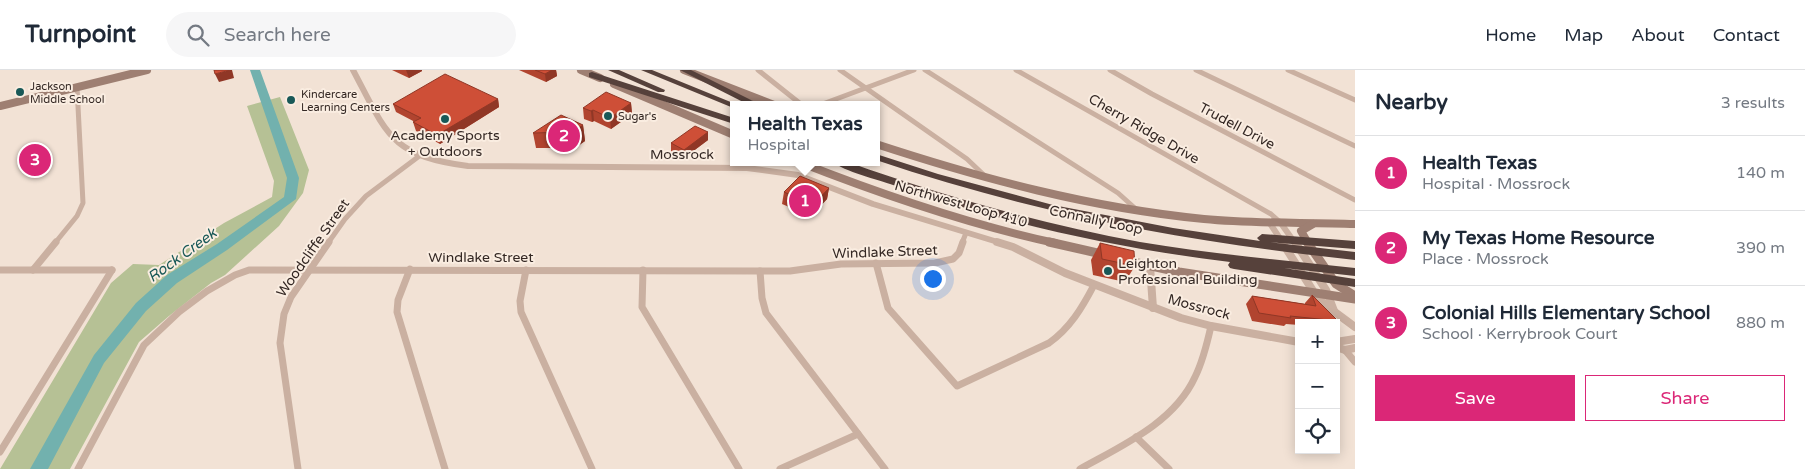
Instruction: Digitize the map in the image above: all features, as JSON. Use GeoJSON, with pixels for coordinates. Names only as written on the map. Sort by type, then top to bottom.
{"type":"FeatureCollection","features":[{"type":"Feature","properties":{"kind":"highway"},"geometry":{"type":"LineString","coordinates":[[612,70],[730,119]]}},
{"type":"Feature","properties":{"kind":"highway"},"geometry":{"type":"LineString","coordinates":[[645,70],[730,103]]}},
{"type":"Feature","properties":{"kind":"highway"},"geometry":{"type":"LineString","coordinates":[[684,70],[749,101]]}},
{"type":"Feature","properties":{"kind":"highway"},"geometry":{"type":"LineString","coordinates":[[592,75],[730,120]]}},
{"type":"Feature","properties":{"kind":"highway","name":"Connally Loop"},"geometry":{"type":"LineString","coordinates":[[880,158],[930,176],[996,194],[1125,223],[1243,243],[1355,256]]}},
{"type":"Feature","properties":{"kind":"highway","name":"Connally Loop"},"geometry":{"type":"LineString","coordinates":[[849,166],[919,191],[1014,218],[1111,240],[1184,252],[1355,272]]}},
{"type":"Feature","properties":{"kind":"highway"},"geometry":{"type":"LineString","coordinates":[[1187,234],[1355,245]]}},
{"type":"Feature","properties":{"kind":"highway"},"geometry":{"type":"LineString","coordinates":[[1184,252],[1220,263],[1355,283]]}},
{"type":"Feature","properties":{"kind":"main road"},"geometry":{"type":"LineString","coordinates":[[0,106],[147,70]]}},
{"type":"Feature","properties":{"kind":"main road"},"geometry":{"type":"LineString","coordinates":[[581,70],[730,133]]}},
{"type":"Feature","properties":{"kind":"main road"},"geometry":{"type":"LineString","coordinates":[[684,70],[764,101]]}},
{"type":"Feature","properties":{"kind":"main road"},"geometry":{"type":"LineString","coordinates":[[880,145],[987,178],[1137,210],[1205,219],[1355,224]]}},
{"type":"Feature","properties":{"kind":"main road","name":"Northwest Loop 410"},"geometry":{"type":"LineString","coordinates":[[809,166],[868,190],[980,226],[1150,266],[1315,294],[1355,298]]}},
{"type":"Feature","properties":{"kind":"main road"},"geometry":{"type":"LineString","coordinates":[[1315,223],[1304,227],[1301,230],[1301,234],[1340,288],[1355,298]]}},
{"type":"Feature","properties":{"kind":"street","name":"Mossrock"},"geometry":{"type":"LineString","coordinates":[[353,70],[391,138],[402,148],[418,157],[438,163],[468,166],[764,169],[798,175],[873,204],[1013,247],[1065,273],[1153,308],[1211,326],[1295,341]]}},
{"type":"Feature","properties":{"kind":"street"},"geometry":{"type":"LineString","coordinates":[[758,70],[797,101]]}},
{"type":"Feature","properties":{"kind":"street"},"geometry":{"type":"LineString","coordinates":[[840,70],[967,159],[987,178]]}},
{"type":"Feature","properties":{"kind":"street"},"geometry":{"type":"LineString","coordinates":[[831,101],[914,70]]}},
{"type":"Feature","properties":{"kind":"street"},"geometry":{"type":"LineString","coordinates":[[925,70],[1118,193],[1137,210]]}},
{"type":"Feature","properties":{"kind":"street","name":"Cherry Ridge Drive"},"geometry":{"type":"LineString","coordinates":[[1016,70],[1271,214],[1280,222],[1323,286],[1334,311]]}},
{"type":"Feature","properties":{"kind":"street","name":"Trudell Drive"},"geometry":{"type":"LineString","coordinates":[[1110,70],[1355,200]]}},
{"type":"Feature","properties":{"kind":"street"},"geometry":{"type":"LineString","coordinates":[[1196,70],[1355,146]]}},
{"type":"Feature","properties":{"kind":"street"},"geometry":{"type":"LineString","coordinates":[[1288,70],[1355,100]]}},
{"type":"Feature","properties":{"kind":"street"},"geometry":{"type":"LineString","coordinates":[[33,270],[78,216],[83,203],[77,87]]}},
{"type":"Feature","properties":{"kind":"street","name":"Woodcliffe Street"},"geometry":{"type":"LineString","coordinates":[[298,469],[280,334],[286,307],[310,268],[354,208],[376,188],[418,157]]}},
{"type":"Feature","properties":{"kind":"street","name":"Cherry Ridge Drive"},"geometry":{"type":"LineString","coordinates":[[1260,209],[1315,294],[1355,328]]}},
{"type":"Feature","properties":{"kind":"street","name":"Windlake Street"},"geometry":{"type":"LineString","coordinates":[[78,469],[144,345],[156,332],[218,282],[228,277],[259,268],[790,272],[841,264],[944,262],[960,253],[966,233]]}},
{"type":"Feature","properties":{"kind":"street"},"geometry":{"type":"LineString","coordinates":[[876,263],[888,308],[957,386],[1059,337],[1074,321],[1094,285]]}},
{"type":"Feature","properties":{"kind":"street"},"geometry":{"type":"LineString","coordinates":[[1150,266],[1153,308]]}},
{"type":"Feature","properties":{"kind":"street"},"geometry":{"type":"LineString","coordinates":[[410,269],[398,300],[397,312],[444,469]]}},
{"type":"Feature","properties":{"kind":"street"},"geometry":{"type":"LineString","coordinates":[[0,270],[112,270],[0,452]]}},
{"type":"Feature","properties":{"kind":"street"},"geometry":{"type":"LineString","coordinates":[[526,270],[520,307],[592,469]]}},
{"type":"Feature","properties":{"kind":"street"},"geometry":{"type":"LineString","coordinates":[[643,270],[642,307],[739,469]]}},
{"type":"Feature","properties":{"kind":"street"},"geometry":{"type":"LineString","coordinates":[[760,272],[762,298],[766,312],[885,469]]}},
{"type":"Feature","properties":{"kind":"street"},"geometry":{"type":"LineString","coordinates":[[1080,469],[1159,423],[1185,396],[1203,364],[1211,326]]}},
{"type":"Feature","properties":{"kind":"street"},"geometry":{"type":"LineString","coordinates":[[1340,342],[1355,339]]}},
{"type":"Feature","properties":{"kind":"street"},"geometry":{"type":"LineString","coordinates":[[1340,348],[1345,350],[1355,348]]}},
{"type":"Feature","properties":{"kind":"street"},"geometry":{"type":"LineString","coordinates":[[1345,350],[1355,362]]}},
{"type":"Feature","properties":{"kind":"street"},"geometry":{"type":"LineString","coordinates":[[780,469],[858,434]]}},
{"type":"Feature","properties":{"kind":"street"},"geometry":{"type":"LineString","coordinates":[[1136,437],[1169,469]]}},
{"type":"Feature","properties":{"kind":"green space"},"geometry":{"type":"Polygon","coordinates":[[[280,97],[309,170],[303,193],[279,226],[225,275],[211,283],[139,342],[70,469],[0,469],[111,283],[133,264],[159,265],[224,223],[272,197],[274,181],[247,106],[280,97]]]}},
{"type":"Feature","properties":{"kind":"building"},"geometry":{"type":"Polygon","coordinates":[[[214,70],[230,70],[215,74],[214,70]]]}},
{"type":"Feature","properties":{"kind":"building"},"geometry":{"type":"Polygon","coordinates":[[[535,70],[552,70],[545,74],[535,70]]]}},
{"type":"Feature","properties":{"kind":"building","name":"Academy Sports + Outdoors"},"geometry":{"type":"Polygon","coordinates":[[[445,74],[498,99],[437,135],[413,122],[421,118],[393,104],[445,74]]]}},
{"type":"Feature","properties":{"kind":"building"},"geometry":{"type":"Polygon","coordinates":[[[606,92],[631,103],[610,118],[593,110],[583,108],[606,92]]]}},
{"type":"Feature","properties":{"kind":"building"},"geometry":{"type":"Polygon","coordinates":[[[561,115],[583,125],[573,132],[533,133],[561,115]]]}},
{"type":"Feature","properties":{"kind":"building"},"geometry":{"type":"Polygon","coordinates":[[[695,126],[708,132],[684,150],[671,143],[695,126]]]}},
{"type":"Feature","properties":{"kind":"building"},"geometry":{"type":"Polygon","coordinates":[[[800,176],[829,188],[813,205],[784,192],[800,176]]]}},
{"type":"Feature","properties":{"kind":"building"},"geometry":{"type":"Polygon","coordinates":[[[1100,243],[1134,251],[1135,266],[1102,259],[1100,243]]]}},
{"type":"Feature","properties":{"kind":"building"},"geometry":{"type":"Polygon","coordinates":[[[1312,295],[1336,319],[1290,316],[1291,318],[1259,313],[1252,296],[1316,306],[1312,295]]]}},
{"type":"Feature","properties":{"kind":"waterway","name":"Rock Creek"},"geometry":{"type":"LineString","coordinates":[[39,469],[99,359],[141,307],[172,279],[222,247],[290,199],[293,178],[255,70]]}},
{"type":"Feature","properties":{"kind":"place","name":"Jackson Middle School"},"geometry":{"type":"Point","coordinates":[20,92]}},
{"type":"Feature","properties":{"kind":"place","name":"Kindercare Learning Centers"},"geometry":{"type":"Point","coordinates":[291,100]}},
{"type":"Feature","properties":{"kind":"place","name":"Sugar's"},"geometry":{"type":"Point","coordinates":[608,116]}},
{"type":"Feature","properties":{"kind":"place","name":"Academy Sports + Outdoors"},"geometry":{"type":"Point","coordinates":[445,119]}},
{"type":"Feature","properties":{"kind":"place","name":"My Texas Home Resource"},"geometry":{"type":"Point","coordinates":[564,136]}},
{"type":"Feature","properties":{"kind":"place","name":"Colonial Hills Elementary School"},"geometry":{"type":"Point","coordinates":[35,160]}},
{"type":"Feature","properties":{"kind":"place","name":"Health Texas"},"geometry":{"type":"Point","coordinates":[805,201]}},
{"type":"Feature","properties":{"kind":"place","name":"Leighton Professional Building"},"geometry":{"type":"Point","coordinates":[1108,271]}}]}
